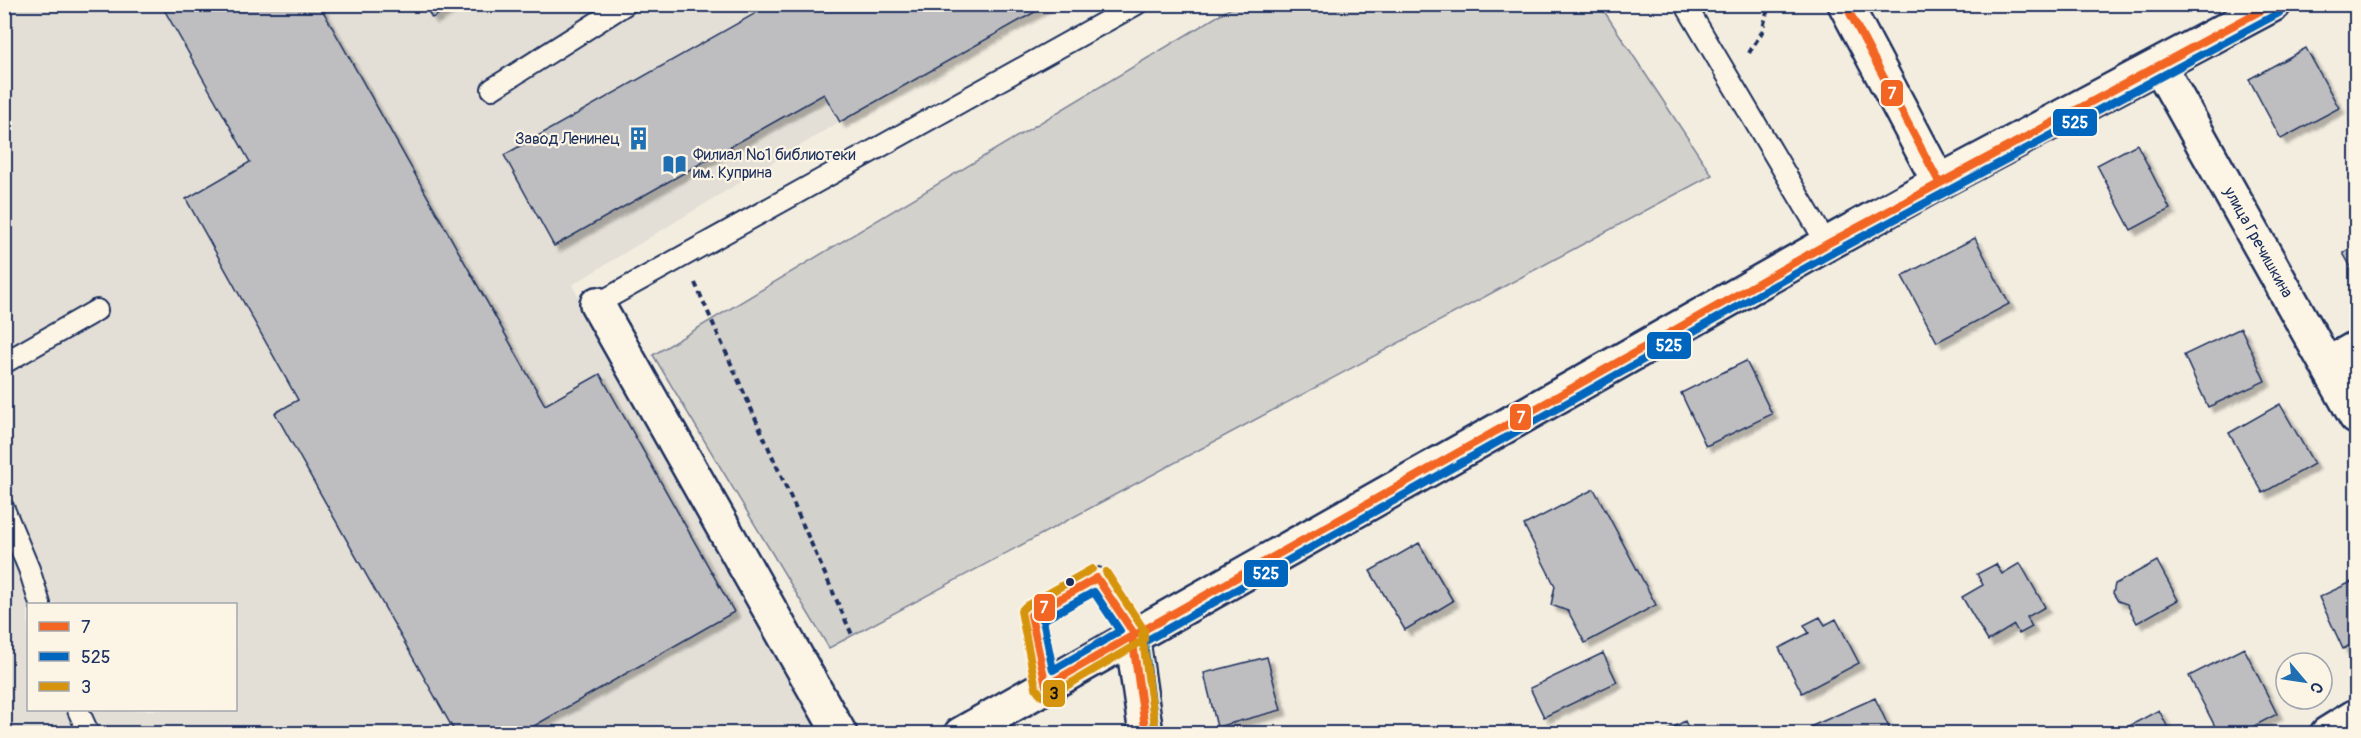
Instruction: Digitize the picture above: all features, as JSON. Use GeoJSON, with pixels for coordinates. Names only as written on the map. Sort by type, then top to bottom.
{"type":"FeatureCollection","features":[{"type":"Feature","properties":{"kind":"main road"},"geometry":{"type":"LineString","coordinates":[[1845,4],[1939,182]]}},
{"type":"Feature","properties":{"kind":"main road"},"geometry":{"type":"LineString","coordinates":[[961,734],[1827,244],[2274,4]]}},
{"type":"Feature","properties":{"kind":"main road","name":"улица Гречишкина"},"geometry":{"type":"LineString","coordinates":[[2160,67],[2356,417]]}},
{"type":"Feature","properties":{"kind":"main road"},"geometry":{"type":"LineString","coordinates":[[597,304],[840,734]]}},
{"type":"Feature","properties":{"kind":"main road"},"geometry":{"type":"LineString","coordinates":[[2328,364],[2356,348]]}},
{"type":"Feature","properties":{"kind":"main road"},"geometry":{"type":"LineString","coordinates":[[1134,635],[1146,734]]}},
{"type":"Feature","properties":{"kind":"main road"},"geometry":{"type":"LineString","coordinates":[[2327,734],[2356,716]]}},
{"type":"Feature","properties":{"kind":"lane"},"geometry":{"type":"LineString","coordinates":[[492,89],[626,4]]}},
{"type":"Feature","properties":{"kind":"lane"},"geometry":{"type":"LineString","coordinates":[[597,304],[1137,4]]}},
{"type":"Feature","properties":{"kind":"lane"},"geometry":{"type":"LineString","coordinates":[[1685,4],[1827,244]]}},
{"type":"Feature","properties":{"kind":"lane"},"geometry":{"type":"LineString","coordinates":[[4,363],[97,310]]}},
{"type":"Feature","properties":{"kind":"lane"},"geometry":{"type":"LineString","coordinates":[[4,509],[29,569],[40,603]]}},
{"type":"Feature","properties":{"kind":"lane"},"geometry":{"type":"LineString","coordinates":[[1046,686],[1031,615],[1097,578],[1134,635]]}},
{"type":"Feature","properties":{"kind":"lane"},"geometry":{"type":"LineString","coordinates":[[78,711],[89,734]]}},
{"type":"Feature","properties":{"kind":"path"},"geometry":{"type":"LineString","coordinates":[[1730,81],[1762,32],[1770,4]]}},
{"type":"Feature","properties":{"kind":"path"},"geometry":{"type":"LineString","coordinates":[[683,256],[853,637]]}},
{"type":"Feature","properties":{"kind":"shaded area"},"geometry":{"type":"Polygon","coordinates":[[[4,5],[1049,5],[839,122],[572,285],[818,728],[809,734],[5,733],[4,5]]]}},
{"type":"Feature","properties":{"kind":"shaded area"},"geometry":{"type":"Polygon","coordinates":[[[1236,5],[1600,5],[1712,175],[829,648],[653,355],[1236,5]]]}},
{"type":"Feature","properties":{"kind":"building"},"geometry":{"type":"Polygon","coordinates":[[[161,4],[319,4],[545,405],[600,374],[734,612],[520,734],[456,734],[275,413],[298,400],[186,199],[250,162],[161,4]]]}},
{"type":"Feature","properties":{"kind":"building"},"geometry":{"type":"Polygon","coordinates":[[[424,4],[456,4],[432,18],[424,4]]]}},
{"type":"Feature","properties":{"kind":"building","name":"Завод Ленинец"},"geometry":{"type":"Polygon","coordinates":[[[772,4],[1049,4],[840,122],[824,94],[554,246],[504,155],[772,4]]]}},
{"type":"Feature","properties":{"kind":"building"},"geometry":{"type":"Polygon","coordinates":[[[2306,48],[2339,108],[2281,139],[2249,79],[2306,48]]]}},
{"type":"Feature","properties":{"kind":"building"},"geometry":{"type":"Polygon","coordinates":[[[2137,144],[2170,209],[2131,230],[2097,165],[2137,144]]]}},
{"type":"Feature","properties":{"kind":"building"},"geometry":{"type":"Polygon","coordinates":[[[1975,238],[2009,304],[1937,342],[1902,276],[1975,238]]]}},
{"type":"Feature","properties":{"kind":"building"},"geometry":{"type":"Polygon","coordinates":[[[2356,245],[2356,276],[2343,253],[2356,245]]]}},
{"type":"Feature","properties":{"kind":"building"},"geometry":{"type":"Polygon","coordinates":[[[2241,328],[2265,381],[2208,407],[2184,355],[2241,328]]]}},
{"type":"Feature","properties":{"kind":"building"},"geometry":{"type":"Polygon","coordinates":[[[1746,361],[1772,414],[1706,446],[1681,393],[1746,361]]]}},
{"type":"Feature","properties":{"kind":"building"},"geometry":{"type":"Polygon","coordinates":[[[2280,404],[2314,464],[2263,493],[2229,433],[2280,404]]]}},
{"type":"Feature","properties":{"kind":"building"},"geometry":{"type":"Polygon","coordinates":[[[1594,489],[1656,605],[1585,643],[1568,611],[1551,605],[1555,586],[1524,525],[1594,489]]]}},
{"type":"Feature","properties":{"kind":"building"},"geometry":{"type":"Polygon","coordinates":[[[1419,543],[1453,601],[1405,630],[1370,571],[1419,543]]]}},
{"type":"Feature","properties":{"kind":"building"},"geometry":{"type":"Polygon","coordinates":[[[2157,561],[2178,600],[2137,623],[2127,604],[2118,601],[2113,593],[2115,584],[2157,561]]]}},
{"type":"Feature","properties":{"kind":"building"},"geometry":{"type":"Polygon","coordinates":[[[2020,563],[2045,607],[2027,617],[2032,627],[2019,634],[2014,625],[1988,641],[1962,597],[1983,585],[1977,574],[1996,564],[2002,574],[2020,563]]]}},
{"type":"Feature","properties":{"kind":"building"},"geometry":{"type":"Polygon","coordinates":[[[2356,580],[2356,642],[2343,649],[2319,597],[2356,580]]]}},
{"type":"Feature","properties":{"kind":"building"},"geometry":{"type":"Polygon","coordinates":[[[1820,617],[1825,625],[1836,619],[1859,663],[1802,693],[1779,648],[1809,633],[1804,625],[1820,617]]]}},
{"type":"Feature","properties":{"kind":"building"},"geometry":{"type":"Polygon","coordinates":[[[2244,648],[2277,714],[2239,734],[2219,734],[2189,676],[2244,648]]]}},
{"type":"Feature","properties":{"kind":"building"},"geometry":{"type":"Polygon","coordinates":[[[1603,653],[1617,682],[1544,717],[1530,688],[1603,653]]]}},
{"type":"Feature","properties":{"kind":"building"},"geometry":{"type":"Polygon","coordinates":[[[1267,657],[1281,710],[1217,727],[1204,673],[1267,657]]]}},
{"type":"Feature","properties":{"kind":"building"},"geometry":{"type":"Polygon","coordinates":[[[1875,698],[1892,734],[1813,734],[1810,727],[1875,698]]]}},
{"type":"Feature","properties":{"kind":"building"},"geometry":{"type":"Polygon","coordinates":[[[2159,710],[2171,734],[2119,734],[2118,732],[2159,710]]]}},
{"type":"Feature","properties":{"kind":"building"},"geometry":{"type":"Polygon","coordinates":[[[1685,721],[1691,734],[1661,734],[1685,721]]]}},
{"type":"Feature","properties":{"kind":"transit line","name":"7"},"geometry":{"type":"LineString","coordinates":[[1845,4],[1939,182]]}},
{"type":"Feature","properties":{"kind":"transit line","name":"7"},"geometry":{"type":"LineString","coordinates":[[1146,734],[1132,636],[1046,686],[1031,615],[1097,578],[1135,635],[1827,244],[2273,4]]}},
{"type":"Feature","properties":{"kind":"transit line","name":"525"},"geometry":{"type":"LineString","coordinates":[[1156,733],[1144,642],[1832,253],[2279,13]]}},
{"type":"Feature","properties":{"kind":"transit line","name":"3"},"geometry":{"type":"LineString","coordinates":[[1092,569],[1021,611],[1036,688],[1042,696],[1051,695],[1144,640],[1144,630],[1106,572]]}},
{"type":"Feature","properties":{"kind":"transit line","name":"525"},"geometry":{"type":"LineString","coordinates":[[1094,592],[1120,631],[1053,670],[1043,620],[1094,592]]}},
{"type":"Feature","properties":{"kind":"transit line","name":"3"},"geometry":{"type":"LineString","coordinates":[[1142,635],[1156,733]]}},
{"type":"Feature","properties":{"kind":"place","name":"Завод Ленинец"},"geometry":{"type":"Point","coordinates":[638,139]}},
{"type":"Feature","properties":{"kind":"place","name":"Филиал №1 библиотеки им. Куприна"},"geometry":{"type":"Point","coordinates":[675,164]}}]}
